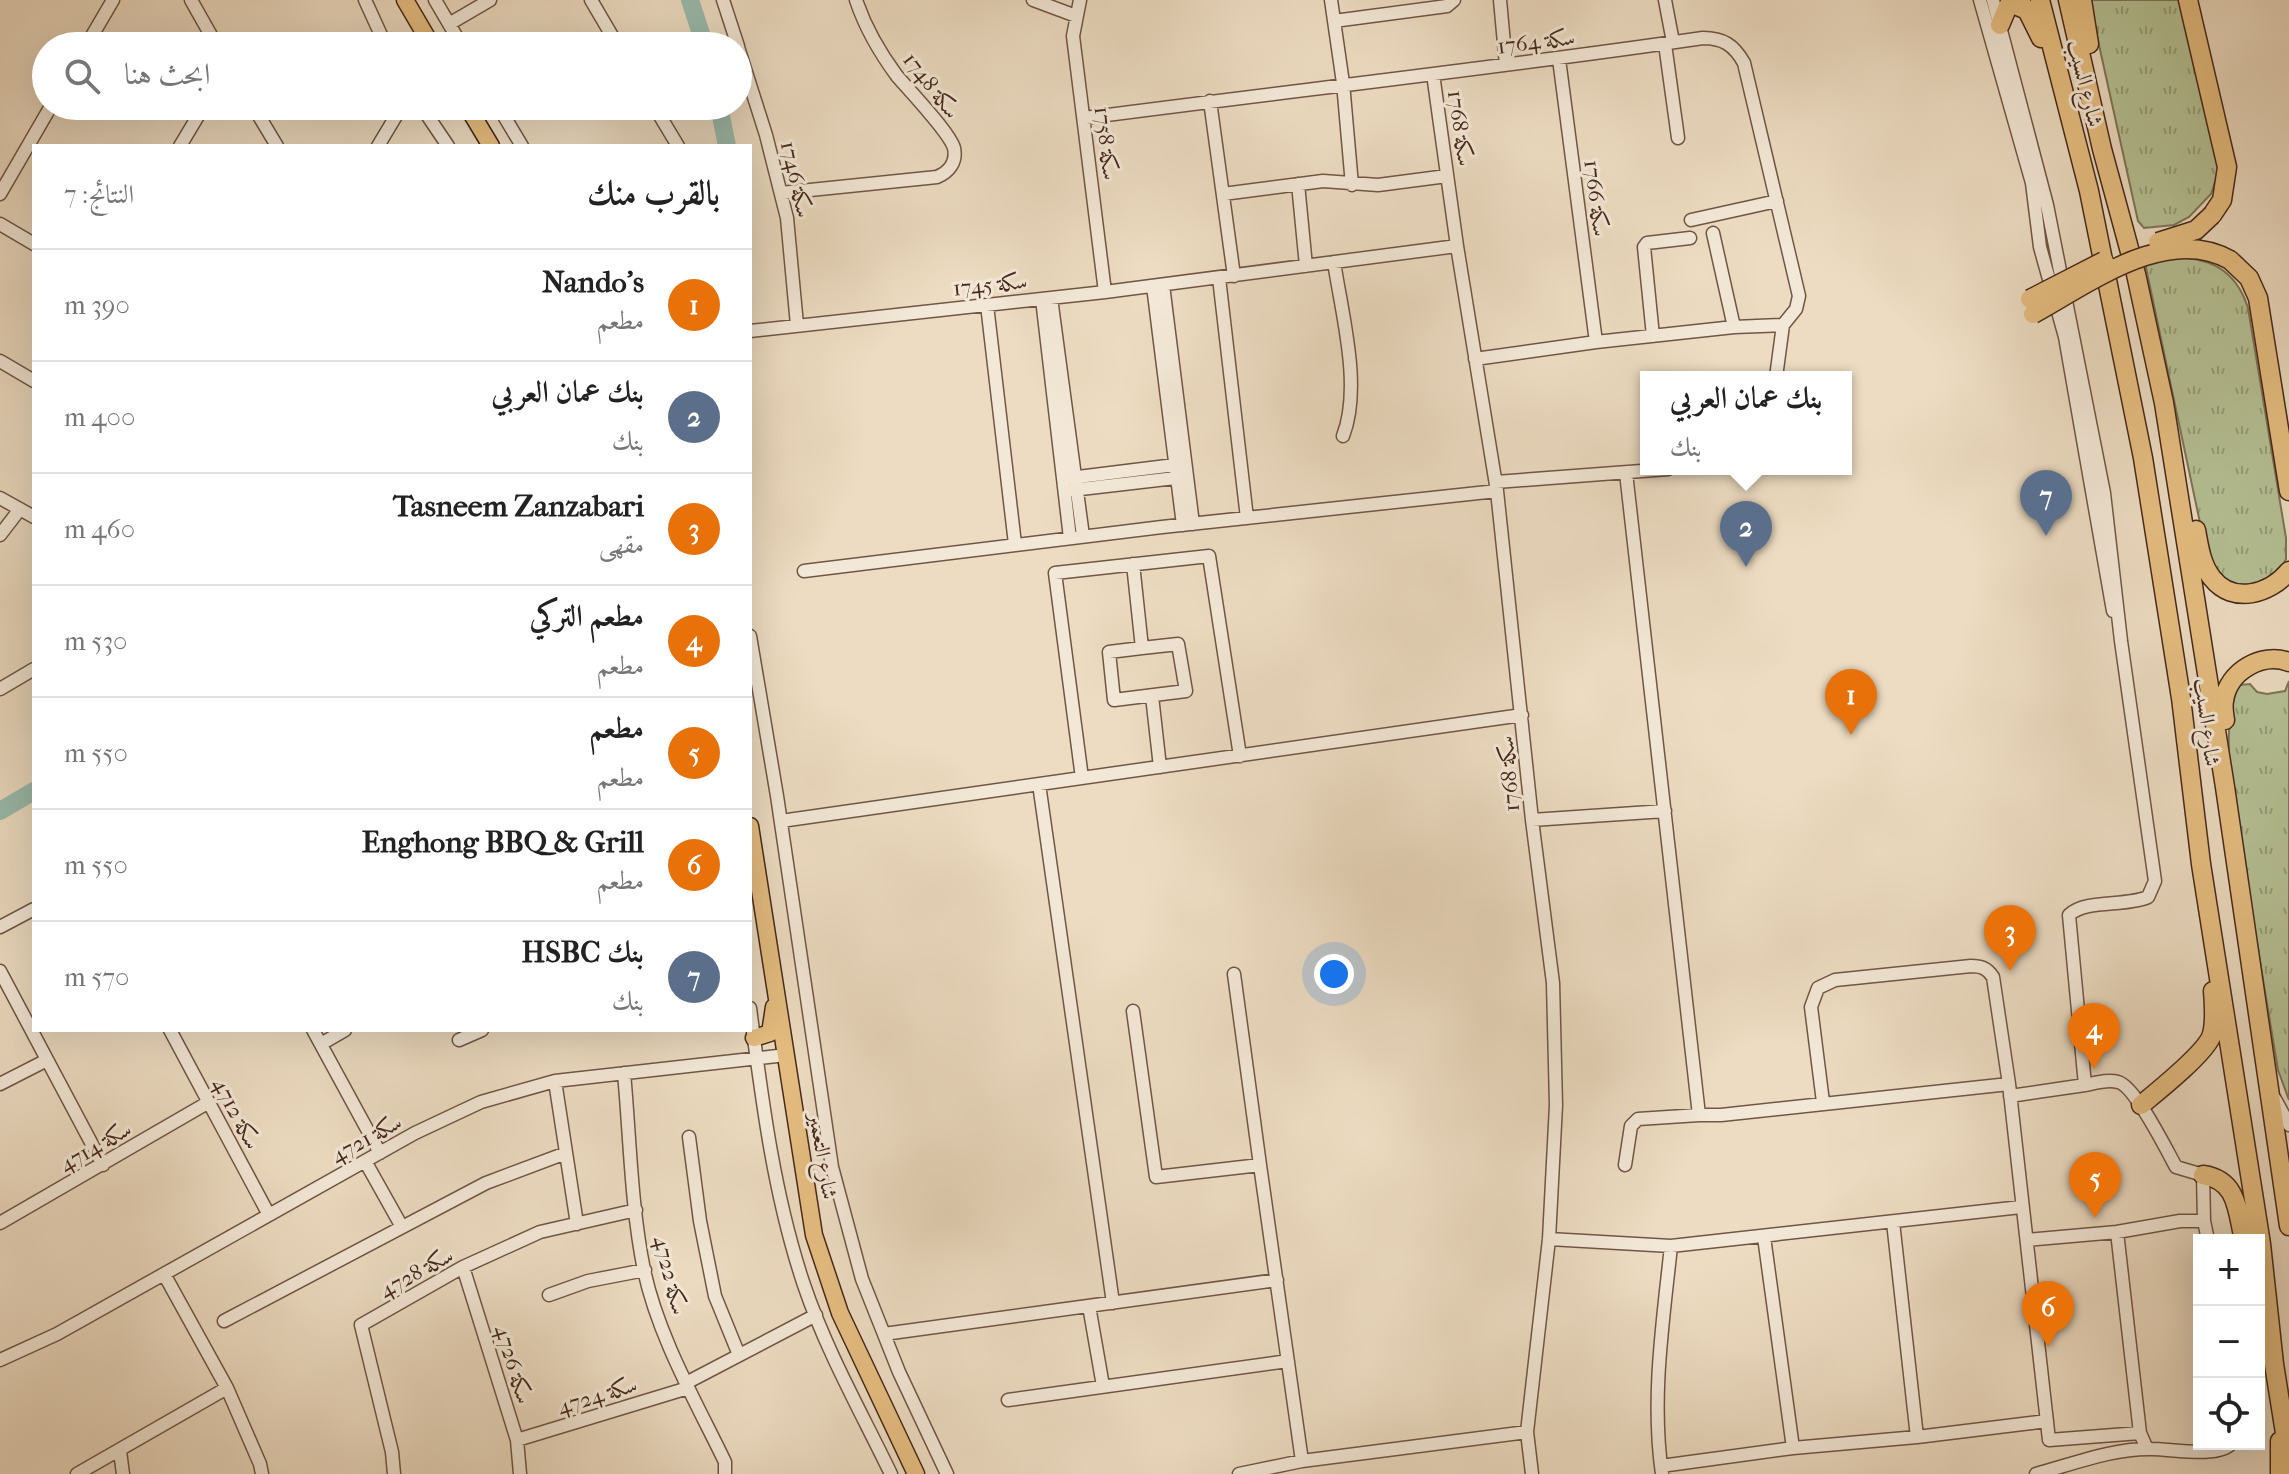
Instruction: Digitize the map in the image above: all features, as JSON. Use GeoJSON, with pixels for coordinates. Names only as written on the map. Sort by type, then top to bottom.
{"type":"FeatureCollection","features":[{"type":"Feature","properties":{"kind":"highway","name":"شارع السيب"},"geometry":{"type":"LineString","coordinates":[[2068,0],[2102,149],[2136,274],[2164,403],[2225,787],[2289,1226]]}},
{"type":"Feature","properties":{"kind":"highway"},"geometry":{"type":"LineString","coordinates":[[2082,0],[2104,133],[2102,149]]}},
{"type":"Feature","properties":{"kind":"highway"},"geometry":{"type":"LineString","coordinates":[[2188,0],[2224,145],[2227,167],[2222,200],[2196,230],[2105,260],[2032,306],[2152,255],[2191,247],[2230,260],[2249,278],[2258,298],[2289,491]]}},
{"type":"Feature","properties":{"kind":"highway"},"geometry":{"type":"LineString","coordinates":[[2000,25],[2008,6],[2028,3]]}},
{"type":"Feature","properties":{"kind":"highway","name":"شارع السيب"},"geometry":{"type":"LineString","coordinates":[[2028,3],[2058,73],[2089,191],[2143,458],[2181,698],[2206,897],[2261,1244],[2274,1364],[2289,1458]]}},
{"type":"Feature","properties":{"kind":"highway"},"geometry":{"type":"LineString","coordinates":[[2164,403],[2182,460],[2202,557],[2211,577],[2231,592],[2250,594],[2280,582],[2289,571]]}},
{"type":"Feature","properties":{"kind":"highway"},"geometry":{"type":"LineString","coordinates":[[2225,787],[2228,772],[2224,700],[2231,684],[2242,670],[2255,663],[2269,659],[2289,662]]}},
{"type":"Feature","properties":{"kind":"highway"},"geometry":{"type":"LineString","coordinates":[[2141,1105],[2178,1073],[2211,1036],[2214,1010],[2206,897]]}},
{"type":"Feature","properties":{"kind":"highway"},"geometry":{"type":"LineString","coordinates":[[2203,1175],[2216,1177],[2227,1185],[2234,1198],[2243,1234]]}},
{"type":"Feature","properties":{"kind":"highway"},"geometry":{"type":"LineString","coordinates":[[2260,1306],[2274,1364]]}},
{"type":"Feature","properties":{"kind":"highway"},"geometry":{"type":"LineString","coordinates":[[2280,1474],[2282,1414]]}},
{"type":"Feature","properties":{"kind":"main road"},"geometry":{"type":"LineString","coordinates":[[405,0],[424,32]]}},
{"type":"Feature","properties":{"kind":"main road"},"geometry":{"type":"LineString","coordinates":[[475,120],[490,144]]}},
{"type":"Feature","properties":{"kind":"main road","name":"شارع التعمير"},"geometry":{"type":"LineString","coordinates":[[752,839],[814,1235],[840,1313],[916,1474]]}},
{"type":"Feature","properties":{"kind":"main road"},"geometry":{"type":"LineString","coordinates":[[754,1038],[770,1033],[777,998]]}},
{"type":"Feature","properties":{"kind":"street"},"geometry":{"type":"LineString","coordinates":[[94,32],[113,0]]}},
{"type":"Feature","properties":{"kind":"street"},"geometry":{"type":"LineString","coordinates":[[191,0],[209,32]]}},
{"type":"Feature","properties":{"kind":"street"},"geometry":{"type":"LineString","coordinates":[[365,0],[380,32]]}},
{"type":"Feature","properties":{"kind":"street"},"geometry":{"type":"LineString","coordinates":[[435,0],[454,32]]}},
{"type":"Feature","properties":{"kind":"street"},"geometry":{"type":"LineString","coordinates":[[449,24],[490,0]]}},
{"type":"Feature","properties":{"kind":"street"},"geometry":{"type":"LineString","coordinates":[[591,0],[610,32]]}},
{"type":"Feature","properties":{"kind":"street","name":"سكة 1746"},"geometry":{"type":"LineString","coordinates":[[723,0],[733,32]]}},
{"type":"Feature","properties":{"kind":"street","name":"سكة 1748"},"geometry":{"type":"LineString","coordinates":[[781,193],[937,177],[945,174],[954,162],[953,144],[895,72],[863,19],[856,0]]}},
{"type":"Feature","properties":{"kind":"street"},"geometry":{"type":"LineString","coordinates":[[1033,0],[1076,16]]}},
{"type":"Feature","properties":{"kind":"street","name":"سكة 1758"},"geometry":{"type":"LineString","coordinates":[[1080,0],[1073,36],[1105,292]]}},
{"type":"Feature","properties":{"kind":"street"},"geometry":{"type":"LineString","coordinates":[[1331,0],[1343,83],[1352,185]]}},
{"type":"Feature","properties":{"kind":"street"},"geometry":{"type":"LineString","coordinates":[[1334,21],[1447,6],[1454,0]]}},
{"type":"Feature","properties":{"kind":"street"},"geometry":{"type":"LineString","coordinates":[[1500,0],[1506,65]]}},
{"type":"Feature","properties":{"kind":"street"},"geometry":{"type":"LineString","coordinates":[[1665,0],[1678,138]]}},
{"type":"Feature","properties":{"kind":"street"},"geometry":{"type":"LineString","coordinates":[[1980,0],[2032,183],[2040,247],[2065,337],[2108,591],[2121,641]]}},
{"type":"Feature","properties":{"kind":"street"},"geometry":{"type":"LineString","coordinates":[[1993,0],[2047,205],[2104,493],[2121,641],[2155,881],[2148,897],[2135,902],[2077,907],[2069,915],[2085,1085]]}},
{"type":"Feature","properties":{"kind":"street","name":"سكة 1764"},"geometry":{"type":"LineString","coordinates":[[1084,118],[1669,43],[1712,38],[1722,40],[1738,52],[1744,63],[1799,296],[1796,309],[1783,325]]}},
{"type":"Feature","properties":{"kind":"street","name":"سكة 1766"},"geometry":{"type":"LineString","coordinates":[[1559,59],[1596,342]]}},
{"type":"Feature","properties":{"kind":"street","name":"سكة 1768"},"geometry":{"type":"LineString","coordinates":[[1433,74],[1496,486],[1553,983],[1556,1105],[1549,1239],[1527,1432],[1532,1474]]}},
{"type":"Feature","properties":{"kind":"street","name":"سكة 1746"},"geometry":{"type":"LineString","coordinates":[[752,90],[787,218],[797,325]]}},
{"type":"Feature","properties":{"kind":"street"},"geometry":{"type":"LineString","coordinates":[[1210,101],[1234,276]]}},
{"type":"Feature","properties":{"kind":"street"},"geometry":{"type":"LineString","coordinates":[[0,194],[43,120]]}},
{"type":"Feature","properties":{"kind":"street"},"geometry":{"type":"LineString","coordinates":[[181,144],[196,120]]}},
{"type":"Feature","properties":{"kind":"street"},"geometry":{"type":"LineString","coordinates":[[261,120],[276,144]]}},
{"type":"Feature","properties":{"kind":"street"},"geometry":{"type":"LineString","coordinates":[[379,144],[394,120]]}},
{"type":"Feature","properties":{"kind":"street"},"geometry":{"type":"LineString","coordinates":[[430,120],[447,144]]}},
{"type":"Feature","properties":{"kind":"street"},"geometry":{"type":"LineString","coordinates":[[506,120],[521,144]]}},
{"type":"Feature","properties":{"kind":"street"},"geometry":{"type":"LineString","coordinates":[[662,120],[677,144]]}},
{"type":"Feature","properties":{"kind":"street"},"geometry":{"type":"LineString","coordinates":[[1223,194],[1323,181],[1378,185],[1447,176]]}},
{"type":"Feature","properties":{"kind":"street"},"geometry":{"type":"LineString","coordinates":[[1298,184],[1306,266]]}},
{"type":"Feature","properties":{"kind":"street"},"geometry":{"type":"LineString","coordinates":[[1691,220],[1777,201]]}},
{"type":"Feature","properties":{"kind":"street"},"geometry":{"type":"LineString","coordinates":[[0,224],[32,243]]}},
{"type":"Feature","properties":{"kind":"street"},"geometry":{"type":"LineString","coordinates":[[1713,233],[1734,327]]}},
{"type":"Feature","properties":{"kind":"street"},"geometry":{"type":"LineString","coordinates":[[1653,336],[1644,247],[1647,243],[1690,238]]}},
{"type":"Feature","properties":{"kind":"street","name":"سكة 1745"},"geometry":{"type":"LineString","coordinates":[[752,331],[1105,292],[1457,246]]}},
{"type":"Feature","properties":{"kind":"street"},"geometry":{"type":"LineString","coordinates":[[1334,262],[1353,393],[1351,416],[1343,436]]}},
{"type":"Feature","properties":{"kind":"street"},"geometry":{"type":"LineString","coordinates":[[1219,278],[1247,518]]}},
{"type":"Feature","properties":{"kind":"street"},"geometry":{"type":"LineString","coordinates":[[1158,285],[1188,524]]}},
{"type":"Feature","properties":{"kind":"street"},"geometry":{"type":"LineString","coordinates":[[1046,298],[1076,537]]}},
{"type":"Feature","properties":{"kind":"street"},"geometry":{"type":"LineString","coordinates":[[987,305],[1015,544]]}},
{"type":"Feature","properties":{"kind":"street"},"geometry":{"type":"LineString","coordinates":[[1475,359],[1596,342],[1734,327],[1783,325],[1777,371]]}},
{"type":"Feature","properties":{"kind":"street"},"geometry":{"type":"LineString","coordinates":[[0,361],[32,380]]}},
{"type":"Feature","properties":{"kind":"street"},"geometry":{"type":"LineString","coordinates":[[1070,484],[1181,471]]}},
{"type":"Feature","properties":{"kind":"street"},"geometry":{"type":"LineString","coordinates":[[804,571],[1496,486],[1640,472]]}},
{"type":"Feature","properties":{"kind":"street"},"geometry":{"type":"LineString","coordinates":[[1626,473],[1699,1115]]}},
{"type":"Feature","properties":{"kind":"street"},"geometry":{"type":"LineString","coordinates":[[0,498],[32,516]]}},
{"type":"Feature","properties":{"kind":"street"},"geometry":{"type":"LineString","coordinates":[[0,535],[20,509]]}},
{"type":"Feature","properties":{"kind":"street"},"geometry":{"type":"LineString","coordinates":[[1082,778],[1055,573],[1209,556],[1240,756]]}},
{"type":"Feature","properties":{"kind":"street"},"geometry":{"type":"LineString","coordinates":[[1133,564],[1142,648]]}},
{"type":"Feature","properties":{"kind":"street"},"geometry":{"type":"LineString","coordinates":[[1178,644],[1186,691],[1114,700],[1109,652],[1142,648],[1178,644]]}},
{"type":"Feature","properties":{"kind":"street"},"geometry":{"type":"LineString","coordinates":[[752,648],[832,1167],[862,1279],[947,1474]]}},
{"type":"Feature","properties":{"kind":"street"},"geometry":{"type":"LineString","coordinates":[[0,689],[32,670]]}},
{"type":"Feature","properties":{"kind":"street"},"geometry":{"type":"LineString","coordinates":[[1152,696],[1160,767]]}},
{"type":"Feature","properties":{"kind":"street"},"geometry":{"type":"LineString","coordinates":[[781,821],[1522,715]]}},
{"type":"Feature","properties":{"kind":"street"},"geometry":{"type":"LineString","coordinates":[[1039,784],[1113,1303]]}},
{"type":"Feature","properties":{"kind":"street"},"geometry":{"type":"LineString","coordinates":[[1532,820],[1665,811]]}},
{"type":"Feature","properties":{"kind":"street"},"geometry":{"type":"LineString","coordinates":[[0,927],[32,910]]}},
{"type":"Feature","properties":{"kind":"street"},"geometry":{"type":"LineString","coordinates":[[1823,1102],[1811,1007],[1818,988],[1835,980],[1978,966],[1989,971],[1993,977],[2009,1090],[2049,1440],[2140,1433]]}},
{"type":"Feature","properties":{"kind":"street"},"geometry":{"type":"LineString","coordinates":[[0,971],[32,1032]]}},
{"type":"Feature","properties":{"kind":"street"},"geometry":{"type":"LineString","coordinates":[[1234,974],[1302,1461]]}},
{"type":"Feature","properties":{"kind":"street"},"geometry":{"type":"LineString","coordinates":[[1133,1011],[1156,1177],[1260,1165]]}},
{"type":"Feature","properties":{"kind":"street"},"geometry":{"type":"LineString","coordinates":[[752,1023],[776,1179],[795,1258],[816,1315],[891,1474]]}},
{"type":"Feature","properties":{"kind":"street"},"geometry":{"type":"LineString","coordinates":[[32,1032],[103,1165]]}},
{"type":"Feature","properties":{"kind":"street","name":"سكة 4712"},"geometry":{"type":"LineString","coordinates":[[171,1032],[269,1215]]}},
{"type":"Feature","properties":{"kind":"street"},"geometry":{"type":"LineString","coordinates":[[314,1032],[380,1153]]}},
{"type":"Feature","properties":{"kind":"street"},"geometry":{"type":"LineString","coordinates":[[321,1044],[342,1032]]}},
{"type":"Feature","properties":{"kind":"street"},"geometry":{"type":"LineString","coordinates":[[459,1040],[477,1032]]}},
{"type":"Feature","properties":{"kind":"street","name":"سكة 4721"},"geometry":{"type":"LineString","coordinates":[[0,1360],[57,1334],[365,1161],[481,1102],[555,1081],[786,1055]]}},
{"type":"Feature","properties":{"kind":"street"},"geometry":{"type":"LineString","coordinates":[[0,1084],[47,1060]]}},
{"type":"Feature","properties":{"kind":"street","name":"سكة 4722"},"geometry":{"type":"LineString","coordinates":[[624,1073],[636,1210],[645,1270],[655,1305],[687,1386],[725,1462],[725,1474]]}},
{"type":"Feature","properties":{"kind":"street"},"geometry":{"type":"LineString","coordinates":[[555,1081],[577,1224]]}},
{"type":"Feature","properties":{"kind":"street"},"geometry":{"type":"LineString","coordinates":[[1625,1165],[1631,1126],[1638,1119],[1721,1115],[1823,1102],[2114,1081],[2122,1083],[2141,1105],[2176,1167],[2203,1175],[2207,1234]]}},
{"type":"Feature","properties":{"kind":"street"},"geometry":{"type":"LineString","coordinates":[[2268,1086],[2289,1125]]}},
{"type":"Feature","properties":{"kind":"street","name":"سكة 4714"},"geometry":{"type":"LineString","coordinates":[[0,1223],[209,1102]]}},
{"type":"Feature","properties":{"kind":"street"},"geometry":{"type":"LineString","coordinates":[[689,1137],[700,1221],[715,1296],[739,1355]]}},
{"type":"Feature","properties":{"kind":"street"},"geometry":{"type":"LineString","coordinates":[[224,1321],[486,1183],[566,1153]]}},
{"type":"Feature","properties":{"kind":"street"},"geometry":{"type":"LineString","coordinates":[[365,1161],[402,1227]]}},
{"type":"Feature","properties":{"kind":"street"},"geometry":{"type":"LineString","coordinates":[[1549,1239],[1671,1246],[2021,1207]]}},
{"type":"Feature","properties":{"kind":"street","name":"سكة 4728"},"geometry":{"type":"LineString","coordinates":[[394,1474],[392,1452],[361,1325],[463,1267],[540,1232],[636,1210]]}},
{"type":"Feature","properties":{"kind":"street"},"geometry":{"type":"LineString","coordinates":[[2027,1240],[2117,1232],[2180,1221],[2204,1221]]}},
{"type":"Feature","properties":{"kind":"street"},"geometry":{"type":"LineString","coordinates":[[1893,1222],[1917,1437]]}},
{"type":"Feature","properties":{"kind":"street"},"geometry":{"type":"LineString","coordinates":[[2117,1232],[2140,1433],[2147,1449]]}},
{"type":"Feature","properties":{"kind":"street"},"geometry":{"type":"LineString","coordinates":[[1764,1237],[1793,1448]]}},
{"type":"Feature","properties":{"kind":"street"},"geometry":{"type":"LineString","coordinates":[[1671,1246],[1656,1399],[1661,1470],[1793,1448],[2047,1421]]}},
{"type":"Feature","properties":{"kind":"street","name":"سكة 4726"},"geometry":{"type":"LineString","coordinates":[[463,1267],[517,1440],[520,1474]]}},
{"type":"Feature","properties":{"kind":"street"},"geometry":{"type":"LineString","coordinates":[[549,1295],[588,1281],[645,1270]]}},
{"type":"Feature","properties":{"kind":"street"},"geometry":{"type":"LineString","coordinates":[[164,1274],[227,1388],[262,1474]]}},
{"type":"Feature","properties":{"kind":"street"},"geometry":{"type":"LineString","coordinates":[[884,1334],[1277,1280]]}},
{"type":"Feature","properties":{"kind":"street"},"geometry":{"type":"LineString","coordinates":[[1089,1306],[1103,1386]]}},
{"type":"Feature","properties":{"kind":"street","name":"سكة 4724"},"geometry":{"type":"LineString","coordinates":[[517,1440],[687,1386],[816,1315]]}},
{"type":"Feature","properties":{"kind":"street"},"geometry":{"type":"LineString","coordinates":[[1008,1400],[1288,1361]]}},
{"type":"Feature","properties":{"kind":"street"},"geometry":{"type":"LineString","coordinates":[[77,1474],[227,1388]]}},
{"type":"Feature","properties":{"kind":"street"},"geometry":{"type":"LineString","coordinates":[[1239,1474],[1302,1461],[1527,1432]]}},
{"type":"Feature","properties":{"kind":"street"},"geometry":{"type":"LineString","coordinates":[[2036,1474],[2105,1455],[2147,1449],[2221,1450]]}},
{"type":"Feature","properties":{"kind":"street"},"geometry":{"type":"LineString","coordinates":[[120,1451],[123,1474]]}},
{"type":"Feature","properties":{"kind":"green space"},"geometry":{"type":"Polygon","coordinates":[[[2089,0],[2181,0],[2217,141],[2218,173],[2211,194],[2189,217],[2174,225],[2144,228],[2138,221],[2089,0]]]}},
{"type":"Feature","properties":{"kind":"green space"},"geometry":{"type":"Polygon","coordinates":[[[2168,257],[2195,259],[2218,267],[2236,283],[2248,308],[2286,538],[2286,559],[2269,584],[2242,588],[2218,577],[2203,537],[2145,263],[2168,257]]]}},
{"type":"Feature","properties":{"kind":"green space"},"geometry":{"type":"Polygon","coordinates":[[[2289,681],[2289,1100],[2278,1070],[2238,833],[2229,764],[2229,732],[2232,705],[2240,685],[2250,684],[2257,692],[2267,694],[2285,691],[2289,681]]]}},
{"type":"Feature","properties":{"kind":"waterway"},"geometry":{"type":"LineString","coordinates":[[690,0],[700,32]]}},
{"type":"Feature","properties":{"kind":"waterway"},"geometry":{"type":"LineString","coordinates":[[722,120],[727,144]]}},
{"type":"Feature","properties":{"kind":"waterway"},"geometry":{"type":"LineString","coordinates":[[0,811],[32,792]]}},
{"type":"Feature","properties":{"kind":"place","name":"بنك HSBC"},"geometry":{"type":"Point","coordinates":[2046,536]}},
{"type":"Feature","properties":{"kind":"place","name":"بنك عمان العربي"},"geometry":{"type":"Point","coordinates":[1746,567]}},
{"type":"Feature","properties":{"kind":"place","name":"Nando's"},"geometry":{"type":"Point","coordinates":[1851,735]}},
{"type":"Feature","properties":{"kind":"place","name":"Tasneem Zanzabari"},"geometry":{"type":"Point","coordinates":[2010,971]}},
{"type":"Feature","properties":{"kind":"place","name":"مطعم التركي"},"geometry":{"type":"Point","coordinates":[2094,1069]}},
{"type":"Feature","properties":{"kind":"place","name":"مطعم"},"geometry":{"type":"Point","coordinates":[2095,1218]}},
{"type":"Feature","properties":{"kind":"place","name":"Enghong BBQ & Grill"},"geometry":{"type":"Point","coordinates":[2048,1347]}}]}
